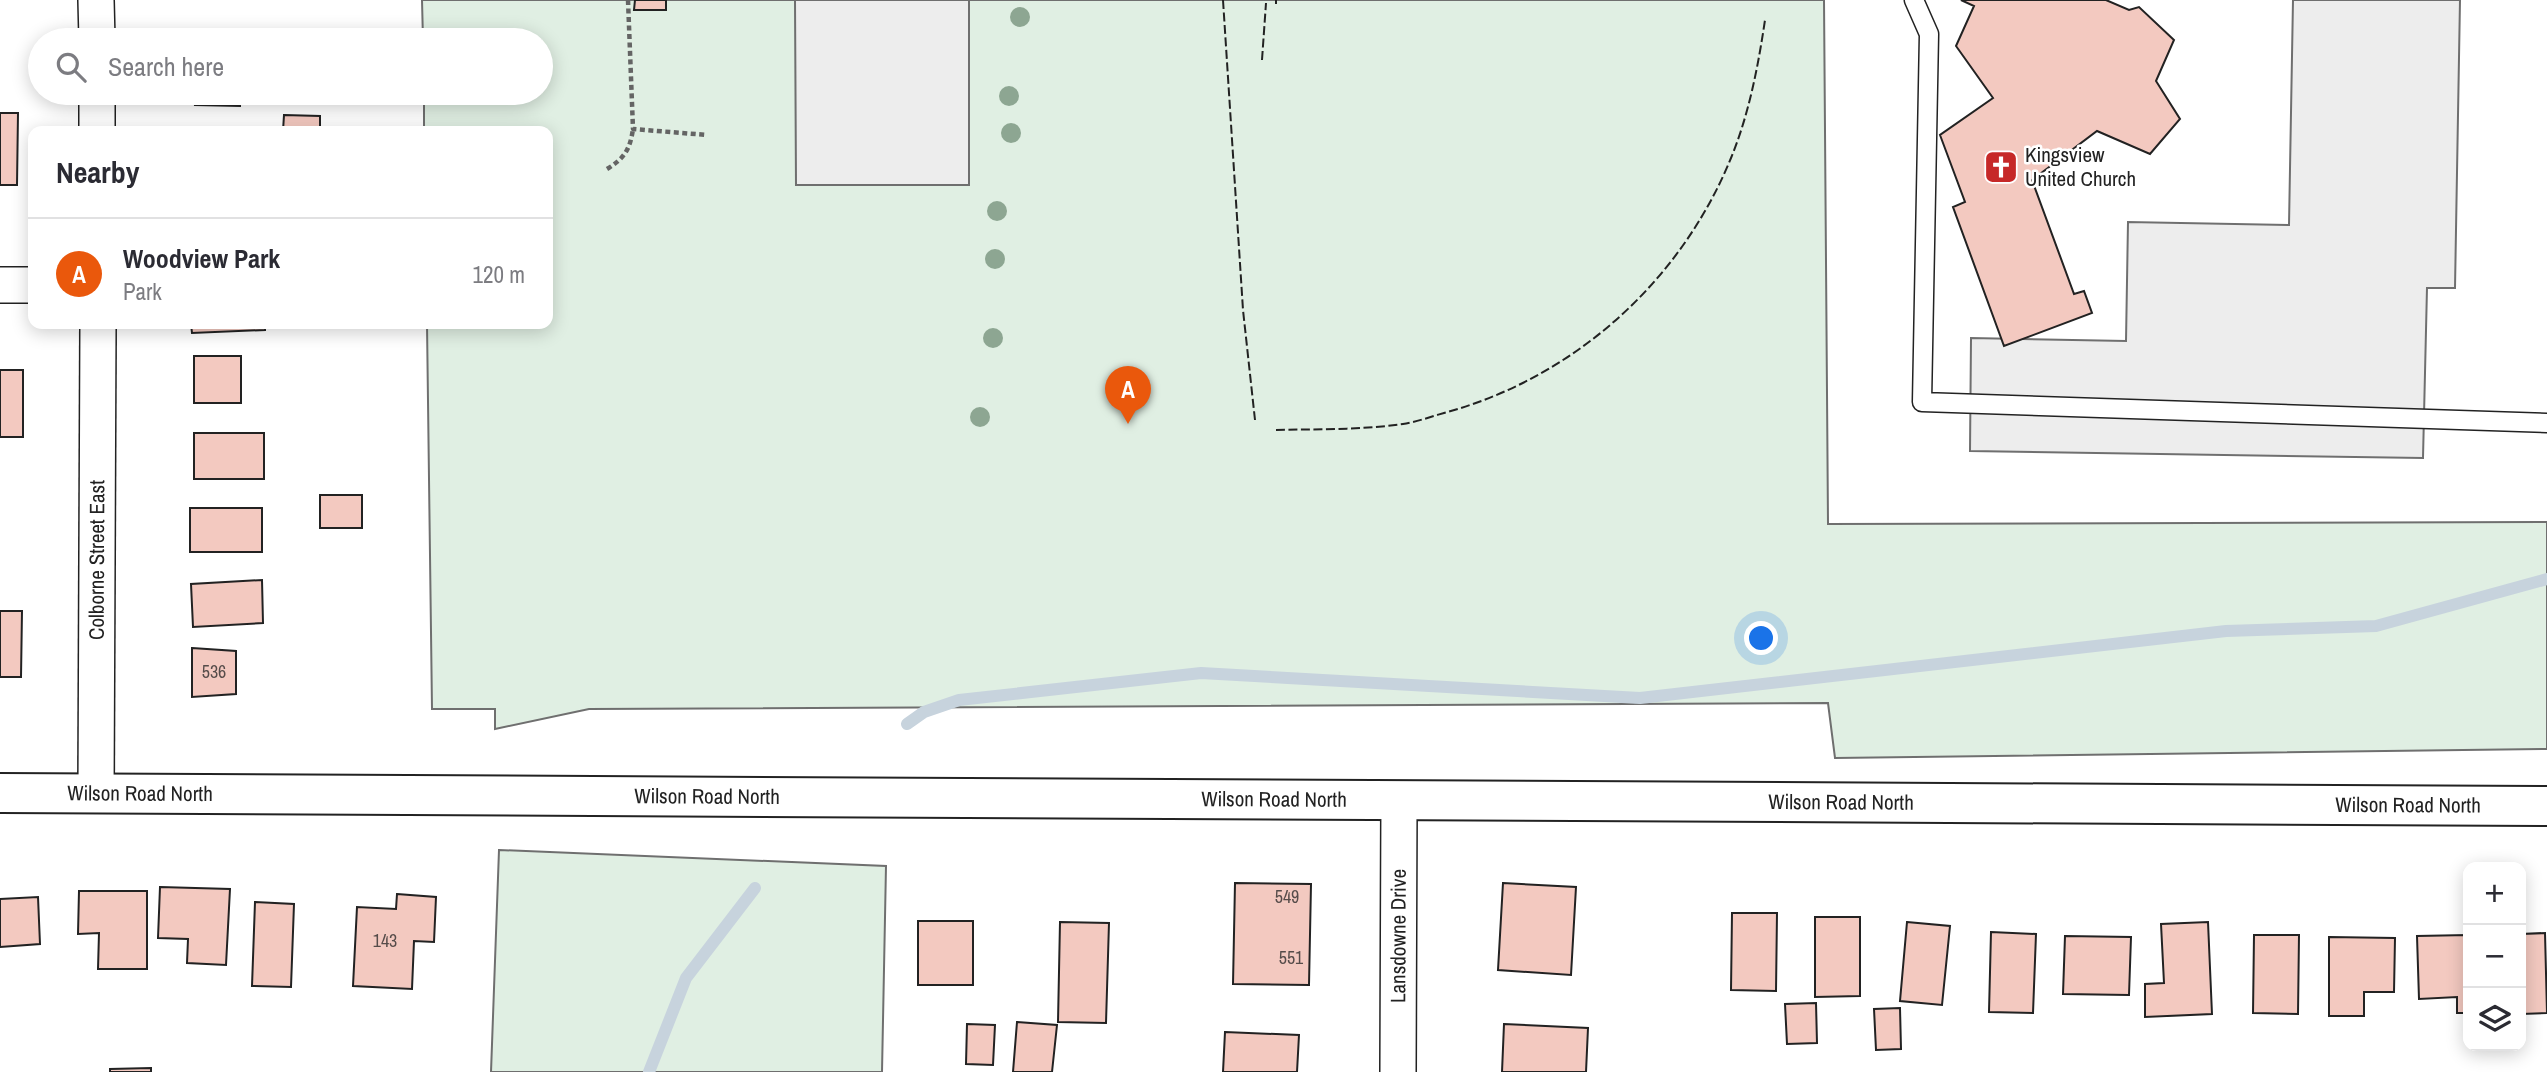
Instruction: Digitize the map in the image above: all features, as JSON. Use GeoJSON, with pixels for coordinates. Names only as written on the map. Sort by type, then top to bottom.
{"type":"FeatureCollection","features":[{"type":"Feature","properties":{"kind":"main road","name":"Wilson Road North"},"geometry":{"type":"LineString","coordinates":[[0,793],[2547,806]]}},
{"type":"Feature","properties":{"kind":"street"},"geometry":{"type":"LineString","coordinates":[[96,0],[97,28]]}},
{"type":"Feature","properties":{"kind":"street"},"geometry":{"type":"LineString","coordinates":[[97,105],[97,126]]}},
{"type":"Feature","properties":{"kind":"street"},"geometry":{"type":"LineString","coordinates":[[0,285],[28,285]]}},
{"type":"Feature","properties":{"kind":"street","name":"Colborne Street East"},"geometry":{"type":"LineString","coordinates":[[96,794],[98,329]]}},
{"type":"Feature","properties":{"kind":"street","name":"Lansdowne Drive"},"geometry":{"type":"LineString","coordinates":[[1398,1072],[1399,800]]}},
{"type":"Feature","properties":{"kind":"lane"},"geometry":{"type":"LineString","coordinates":[[1914,0],[1929,34],[1922,402],[2547,423]]}},
{"type":"Feature","properties":{"kind":"path"},"geometry":{"type":"LineString","coordinates":[[607,169],[621,161],[630,147],[633,129],[628,0]]}},
{"type":"Feature","properties":{"kind":"path"},"geometry":{"type":"LineString","coordinates":[[633,129],[707,135]]}},
{"type":"Feature","properties":{"kind":"green space"},"geometry":{"type":"Polygon","coordinates":[[[422,0],[1824,0],[1828,524],[2547,522],[2547,749],[1835,758],[1828,703],[589,709],[495,729],[495,709],[432,709],[427,329],[553,329],[553,126],[424,126],[424,105],[553,105],[553,28],[423,28],[422,0]]]}},
{"type":"Feature","properties":{"kind":"green space"},"geometry":{"type":"Polygon","coordinates":[[[499,850],[886,866],[882,1072],[491,1072],[499,850]]]}},
{"type":"Feature","properties":{"kind":"shaded area"},"geometry":{"type":"Polygon","coordinates":[[[795,0],[969,0],[969,185],[796,185],[795,0]]]}},
{"type":"Feature","properties":{"kind":"shaded area"},"geometry":{"type":"Polygon","coordinates":[[[2293,0],[2460,0],[2455,288],[2427,288],[2423,458],[1970,451],[1971,338],[2126,341],[2128,222],[2289,225],[2293,0]]]}},
{"type":"Feature","properties":{"kind":"building"},"geometry":{"type":"Polygon","coordinates":[[[635,0],[666,0],[666,10],[634,10],[635,0]]]}},
{"type":"Feature","properties":{"kind":"building","name":"Kingsview United Church"},"geometry":{"type":"Polygon","coordinates":[[[1961,0],[2106,0],[2129,10],[2139,7],[2174,40],[2156,81],[2180,119],[2150,154],[2097,131],[2032,180],[2074,294],[2084,291],[2092,313],[2004,346],[1953,207],[1965,202],[1940,135],[1993,98],[1956,46],[1974,6],[1961,0]]]}},
{"type":"Feature","properties":{"kind":"building"},"geometry":{"type":"Polygon","coordinates":[[[0,113],[18,113],[17,185],[0,185],[0,113]]]}},
{"type":"Feature","properties":{"kind":"building"},"geometry":{"type":"Polygon","coordinates":[[[284,115],[320,116],[320,126],[283,126],[284,115]]]}},
{"type":"Feature","properties":{"kind":"building"},"geometry":{"type":"Polygon","coordinates":[[[192,329],[265,329],[265,330],[192,333],[192,329]]]}},
{"type":"Feature","properties":{"kind":"building"},"geometry":{"type":"Polygon","coordinates":[[[194,356],[241,356],[241,403],[194,403],[194,356]]]}},
{"type":"Feature","properties":{"kind":"building"},"geometry":{"type":"Polygon","coordinates":[[[0,370],[23,370],[23,437],[0,437],[0,370]]]}},
{"type":"Feature","properties":{"kind":"building"},"geometry":{"type":"Polygon","coordinates":[[[194,433],[264,433],[264,479],[194,479],[194,433]]]}},
{"type":"Feature","properties":{"kind":"building"},"geometry":{"type":"Polygon","coordinates":[[[320,495],[362,495],[362,528],[320,528],[320,495]]]}},
{"type":"Feature","properties":{"kind":"building"},"geometry":{"type":"Polygon","coordinates":[[[190,508],[262,508],[262,552],[190,552],[190,508]]]}},
{"type":"Feature","properties":{"kind":"building"},"geometry":{"type":"Polygon","coordinates":[[[262,580],[263,623],[193,627],[191,584],[262,580]]]}},
{"type":"Feature","properties":{"kind":"building"},"geometry":{"type":"Polygon","coordinates":[[[0,611],[22,611],[21,677],[0,677],[0,611]]]}},
{"type":"Feature","properties":{"kind":"building"},"geometry":{"type":"Polygon","coordinates":[[[192,648],[236,651],[236,694],[192,697],[192,648]]]}},
{"type":"Feature","properties":{"kind":"building"},"geometry":{"type":"Polygon","coordinates":[[[1235,883],[1311,884],[1309,985],[1233,984],[1235,883]]]}},
{"type":"Feature","properties":{"kind":"building"},"geometry":{"type":"Polygon","coordinates":[[[1503,883],[1576,887],[1571,975],[1498,970],[1503,883]]]}},
{"type":"Feature","properties":{"kind":"building"},"geometry":{"type":"Polygon","coordinates":[[[160,887],[230,889],[226,965],[187,963],[188,939],[158,938],[160,887]]]}},
{"type":"Feature","properties":{"kind":"building"},"geometry":{"type":"Polygon","coordinates":[[[79,891],[147,891],[147,969],[98,969],[99,933],[78,934],[79,891]]]}},
{"type":"Feature","properties":{"kind":"building"},"geometry":{"type":"Polygon","coordinates":[[[397,894],[436,897],[434,942],[414,941],[412,989],[353,986],[357,907],[396,909],[397,894]]]}},
{"type":"Feature","properties":{"kind":"building"},"geometry":{"type":"Polygon","coordinates":[[[38,897],[40,944],[0,947],[0,899],[38,897]]]}},
{"type":"Feature","properties":{"kind":"building"},"geometry":{"type":"Polygon","coordinates":[[[255,902],[294,904],[291,987],[252,986],[255,902]]]}},
{"type":"Feature","properties":{"kind":"building"},"geometry":{"type":"Polygon","coordinates":[[[1732,913],[1777,913],[1776,991],[1731,990],[1732,913]]]}},
{"type":"Feature","properties":{"kind":"building"},"geometry":{"type":"Polygon","coordinates":[[[1815,917],[1860,917],[1860,996],[1815,997],[1815,917]]]}},
{"type":"Feature","properties":{"kind":"building"},"geometry":{"type":"Polygon","coordinates":[[[918,921],[973,921],[973,985],[918,985],[918,921]]]}},
{"type":"Feature","properties":{"kind":"building"},"geometry":{"type":"Polygon","coordinates":[[[1060,922],[1109,923],[1106,1023],[1058,1022],[1060,922]]]}},
{"type":"Feature","properties":{"kind":"building"},"geometry":{"type":"Polygon","coordinates":[[[1907,922],[1950,926],[1942,1005],[1900,1001],[1907,922]]]}},
{"type":"Feature","properties":{"kind":"building"},"geometry":{"type":"Polygon","coordinates":[[[2208,922],[2212,1014],[2145,1017],[2145,984],[2164,983],[2161,924],[2208,922]]]}},
{"type":"Feature","properties":{"kind":"building"},"geometry":{"type":"Polygon","coordinates":[[[1991,932],[2036,934],[2033,1013],[1989,1012],[1991,932]]]}},
{"type":"Feature","properties":{"kind":"building"},"geometry":{"type":"Polygon","coordinates":[[[2545,933],[2547,1013],[2526,1014],[2526,934],[2545,933]]]}},
{"type":"Feature","properties":{"kind":"building"},"geometry":{"type":"Polygon","coordinates":[[[2254,935],[2299,935],[2298,1014],[2253,1013],[2254,935]]]}},
{"type":"Feature","properties":{"kind":"building"},"geometry":{"type":"Polygon","coordinates":[[[2463,935],[2463,1013],[2457,1013],[2457,997],[2419,999],[2417,936],[2463,935]]]}},
{"type":"Feature","properties":{"kind":"building"},"geometry":{"type":"Polygon","coordinates":[[[2065,936],[2131,937],[2129,995],[2063,994],[2065,936]]]}},
{"type":"Feature","properties":{"kind":"building"},"geometry":{"type":"Polygon","coordinates":[[[2329,937],[2395,938],[2394,992],[2364,992],[2364,1016],[2329,1016],[2329,937]]]}},
{"type":"Feature","properties":{"kind":"building"},"geometry":{"type":"Polygon","coordinates":[[[1816,1003],[1817,1043],[1787,1044],[1785,1004],[1816,1003]]]}},
{"type":"Feature","properties":{"kind":"building"},"geometry":{"type":"Polygon","coordinates":[[[1900,1008],[1901,1049],[1876,1050],[1874,1009],[1900,1008]]]}},
{"type":"Feature","properties":{"kind":"building"},"geometry":{"type":"Polygon","coordinates":[[[1017,1022],[1057,1025],[1052,1072],[1013,1072],[1017,1022]]]}},
{"type":"Feature","properties":{"kind":"building"},"geometry":{"type":"Polygon","coordinates":[[[967,1024],[995,1025],[993,1065],[966,1064],[967,1024]]]}},
{"type":"Feature","properties":{"kind":"building"},"geometry":{"type":"Polygon","coordinates":[[[1504,1024],[1588,1028],[1586,1072],[1502,1072],[1504,1024]]]}},
{"type":"Feature","properties":{"kind":"building"},"geometry":{"type":"Polygon","coordinates":[[[1225,1032],[1299,1035],[1297,1072],[1223,1072],[1225,1032]]]}},
{"type":"Feature","properties":{"kind":"building"},"geometry":{"type":"Polygon","coordinates":[[[151,1068],[151,1072],[110,1072],[110,1069],[151,1068]]]}},
{"type":"Feature","properties":{"kind":"waterway"},"geometry":{"type":"LineString","coordinates":[[907,724],[924,712],[959,700],[1201,673],[1640,698],[2226,631],[2376,626],[2547,579]]}},
{"type":"Feature","properties":{"kind":"waterway"},"geometry":{"type":"LineString","coordinates":[[649,1072],[686,978],[755,888]]}},
{"type":"Feature","properties":{"kind":"fence"},"geometry":{"type":"LineString","coordinates":[[1223,0],[1243,310],[1255,420]]}},
{"type":"Feature","properties":{"kind":"fence"},"geometry":{"type":"LineString","coordinates":[[1262,60],[1266,3]]}},
{"type":"Feature","properties":{"kind":"fence"},"geometry":{"type":"LineString","coordinates":[[1276,430],[1387,426],[1444,413],[1491,397],[1536,376],[1578,350],[1617,319],[1652,284],[1683,246],[1709,203],[1731,158],[1743,124],[1756,73],[1765,20]]}},
{"type":"Feature","properties":{"kind":"place","name":"Kingsview United Church"},"geometry":{"type":"Point","coordinates":[2001,167]}},
{"type":"Feature","properties":{"kind":"place","name":"Woodview Park"},"geometry":{"type":"Point","coordinates":[1128,424]}}]}
